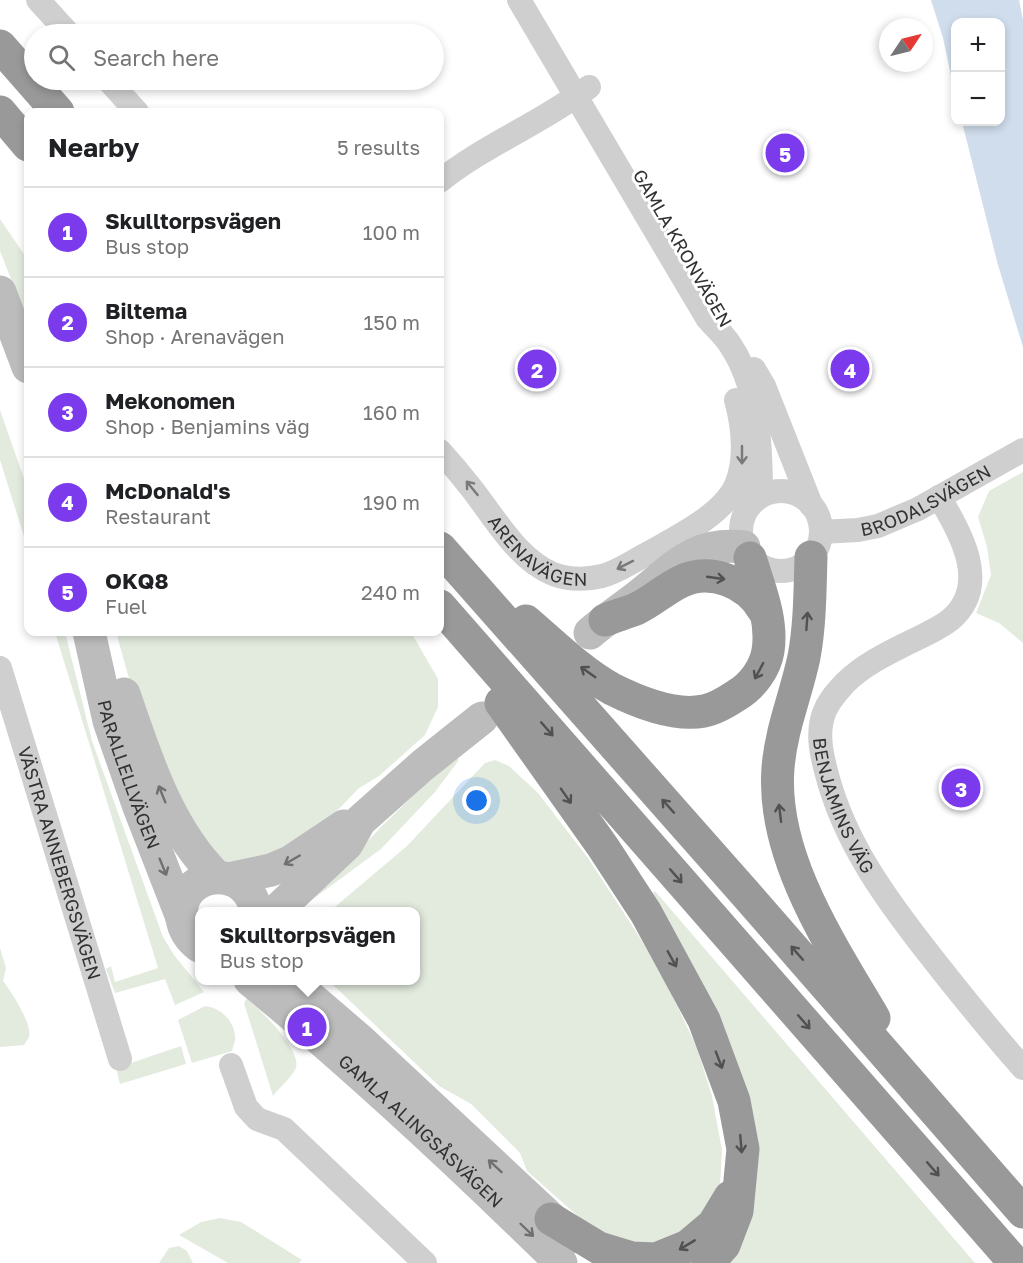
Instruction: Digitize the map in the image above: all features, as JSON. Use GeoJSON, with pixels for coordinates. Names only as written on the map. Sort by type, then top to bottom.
{"type":"FeatureCollection","features":[{"type":"Feature","properties":{"kind":"highway"},"geometry":{"type":"LineString","coordinates":[[0,46],[24,73]]}},
{"type":"Feature","properties":{"kind":"highway"},"geometry":{"type":"LineString","coordinates":[[39,90],[54,108]]}},
{"type":"Feature","properties":{"kind":"highway"},"geometry":{"type":"LineString","coordinates":[[0,112],[24,140]]}},
{"type":"Feature","properties":{"kind":"highway"},"geometry":{"type":"LineString","coordinates":[[816,544],[804,657],[782,736],[778,769],[782,827],[795,869],[830,945],[918,1092]]}},
{"type":"Feature","properties":{"kind":"highway"},"geometry":{"type":"LineString","coordinates":[[444,552],[576,663],[612,688],[652,705],[671,709],[705,711],[743,692],[754,681],[768,653],[767,615],[747,553]]}},
{"type":"Feature","properties":{"kind":"highway"},"geometry":{"type":"LineString","coordinates":[[444,554],[1023,1212]]}},
{"type":"Feature","properties":{"kind":"highway"},"geometry":{"type":"LineString","coordinates":[[597,626],[637,608],[682,581],[695,577],[720,578],[734,582],[760,603],[767,615]]}},
{"type":"Feature","properties":{"kind":"highway"},"geometry":{"type":"LineString","coordinates":[[444,612],[1015,1263]]}},
{"type":"Feature","properties":{"kind":"highway"},"geometry":{"type":"LineString","coordinates":[[444,613],[508,715],[603,848],[646,913],[704,1020],[734,1101],[743,1149],[737,1211],[724,1245],[708,1263]]}},
{"type":"Feature","properties":{"kind":"highway"},"geometry":{"type":"LineString","coordinates":[[552,1219],[599,1248],[632,1258],[656,1259],[688,1246],[713,1225],[726,1199],[740,1188]]}},
{"type":"Feature","properties":{"kind":"street"},"geometry":{"type":"LineString","coordinates":[[38,0],[60,24]]}},
{"type":"Feature","properties":{"kind":"street","name":"GAMLA KRONVÄGEN"},"geometry":{"type":"LineString","coordinates":[[519,0],[583,92],[764,386],[811,505]]}},
{"type":"Feature","properties":{"kind":"street","name":"GAMLA KRONVÄGEN"},"geometry":{"type":"LineString","coordinates":[[535,0],[707,318],[729,343],[740,364],[751,393],[761,446],[761,496]]}},
{"type":"Feature","properties":{"kind":"street"},"geometry":{"type":"LineString","coordinates":[[117,90],[133,108]]}},
{"type":"Feature","properties":{"kind":"street"},"geometry":{"type":"LineString","coordinates":[[444,178],[484,149],[583,92]]}},
{"type":"Feature","properties":{"kind":"street"},"geometry":{"type":"LineString","coordinates":[[0,292],[24,356]]}},
{"type":"Feature","properties":{"kind":"street"},"geometry":{"type":"LineString","coordinates":[[597,626],[626,593],[729,498],[737,484],[742,466],[740,414],[707,318]]}},
{"type":"Feature","properties":{"kind":"street","name":"BRODALSVÄGEN"},"geometry":{"type":"LineString","coordinates":[[816,544],[878,526],[918,509],[1013,455]]}},
{"type":"Feature","properties":{"kind":"street","name":"ARENAVÄGEN"},"geometry":{"type":"LineString","coordinates":[[444,456],[524,554],[538,566],[566,578],[582,579],[603,576],[622,568],[695,527]]}},
{"type":"Feature","properties":{"kind":"street"},"geometry":{"type":"LineString","coordinates":[[597,626],[631,602],[683,558],[710,548],[728,546],[747,553],[762,567],[777,572],[800,567],[816,544],[820,522],[811,505],[801,496],[788,492],[774,492],[761,496],[752,503],[743,519],[741,536],[747,553]]}},
{"type":"Feature","properties":{"kind":"street"},"geometry":{"type":"LineString","coordinates":[[729,498],[748,495],[761,496]]}},
{"type":"Feature","properties":{"kind":"street","name":"BENJAMINS VÄG"},"geometry":{"type":"LineString","coordinates":[[939,497],[963,541],[968,558],[970,588],[963,606],[949,621],[884,654],[849,679],[828,704],[823,714],[820,749],[831,794],[852,842],[890,905],[981,1020],[1023,1068]]}},
{"type":"Feature","properties":{"kind":"street","name":"PARALLELLVÄGEN"},"geometry":{"type":"LineString","coordinates":[[90,636],[109,721],[186,931],[195,941]]}},
{"type":"Feature","properties":{"kind":"street","name":"PARALLELLVÄGEN"},"geometry":{"type":"LineString","coordinates":[[105,636],[138,734],[168,809],[188,845],[201,861],[223,878],[240,884],[248,891],[254,907]]}},
{"type":"Feature","properties":{"kind":"street","name":"VÄSTRA ANNEBERGSVÄGEN"},"geometry":{"type":"LineString","coordinates":[[0,668],[120,1059]]}},
{"type":"Feature","properties":{"kind":"street"},"geometry":{"type":"LineString","coordinates":[[279,907],[347,844],[360,821],[423,765],[482,718]]}},
{"type":"Feature","properties":{"kind":"street"},"geometry":{"type":"LineString","coordinates":[[181,915],[185,899],[192,889],[206,879],[250,876],[281,866],[343,826],[360,821]]}},
{"type":"Feature","properties":{"kind":"street"},"geometry":{"type":"LineString","coordinates":[[300,907],[334,857]]}},
{"type":"Feature","properties":{"kind":"street","name":"GAMLA ALINGSÅSVÄGEN"},"geometry":{"type":"LineString","coordinates":[[255,985],[307,1027],[404,1113],[561,1263]]}},
{"type":"Feature","properties":{"kind":"street","name":"GAMLA ALINGSÅSVÄGEN"},"geometry":{"type":"LineString","coordinates":[[295,985],[599,1263]]}},
{"type":"Feature","properties":{"kind":"street"},"geometry":{"type":"LineString","coordinates":[[308,985],[341,1025]]}},
{"type":"Feature","properties":{"kind":"street"},"geometry":{"type":"LineString","coordinates":[[231,1065],[246,1107],[257,1119],[284,1129],[424,1263]]}},
{"type":"Feature","properties":{"kind":"shaded area"},"geometry":{"type":"Polygon","coordinates":[[[0,219],[24,254],[24,312],[0,251],[0,219]]]}},
{"type":"Feature","properties":{"kind":"shaded area"},"geometry":{"type":"Polygon","coordinates":[[[0,410],[24,479],[24,536],[0,460],[0,410]]]}},
{"type":"Feature","properties":{"kind":"shaded area"},"geometry":{"type":"Polygon","coordinates":[[[1023,472],[1023,643],[999,623],[976,613],[991,575],[987,547],[978,517],[989,491],[1023,472]]]}},
{"type":"Feature","properties":{"kind":"shaded area"},"geometry":{"type":"Polygon","coordinates":[[[56,636],[66,636],[92,741],[163,937],[195,981],[195,985],[198,985],[204,992],[175,1005],[165,979],[115,993],[106,969],[111,966],[115,982],[158,968],[56,636]]]}},
{"type":"Feature","properties":{"kind":"shaded area"},"geometry":{"type":"Polygon","coordinates":[[[117,636],[413,636],[438,679],[438,707],[425,735],[379,776],[359,788],[330,818],[297,846],[231,866],[213,858],[165,774],[128,675],[117,636]]]}},
{"type":"Feature","properties":{"kind":"shaded area"},"geometry":{"type":"Polygon","coordinates":[[[454,756],[459,760],[435,792],[381,849],[313,899],[380,828],[454,756]]]}},
{"type":"Feature","properties":{"kind":"shaded area"},"geometry":{"type":"Polygon","coordinates":[[[495,760],[509,766],[538,793],[588,858],[659,967],[697,1048],[712,1096],[722,1150],[719,1204],[670,1249],[605,1240],[527,1171],[520,1153],[471,1104],[439,1086],[333,985],[420,985],[420,907],[335,907],[407,846],[485,763],[495,760]]]}},
{"type":"Feature","properties":{"kind":"shaded area"},"geometry":{"type":"Polygon","coordinates":[[[655,891],[975,1263],[723,1263],[754,1202],[651,895],[655,891]]]}},
{"type":"Feature","properties":{"kind":"shaded area"},"geometry":{"type":"Polygon","coordinates":[[[0,948],[6,968],[3,981],[16,1000],[28,1025],[29,1037],[24,1045],[0,1047],[0,948]]]}},
{"type":"Feature","properties":{"kind":"shaded area"},"geometry":{"type":"Polygon","coordinates":[[[247,998],[271,1021],[294,1053],[295,1070],[273,1096],[244,1003],[247,998]]]}},
{"type":"Feature","properties":{"kind":"shaded area"},"geometry":{"type":"Polygon","coordinates":[[[205,1006],[225,1015],[234,1030],[235,1041],[232,1051],[192,1063],[178,1020],[205,1006]]]}},
{"type":"Feature","properties":{"kind":"shaded area"},"geometry":{"type":"Polygon","coordinates":[[[181,1046],[186,1064],[120,1084],[116,1068],[181,1046]]]}},
{"type":"Feature","properties":{"kind":"shaded area"},"geometry":{"type":"Polygon","coordinates":[[[220,1218],[241,1222],[302,1260],[299,1263],[228,1263],[179,1235],[201,1222],[220,1218]]]}},
{"type":"Feature","properties":{"kind":"shaded area"},"geometry":{"type":"Polygon","coordinates":[[[179,1246],[187,1251],[193,1263],[159,1263],[169,1248],[179,1246]]]}},
{"type":"Feature","properties":{"kind":"water"},"geometry":{"type":"Polygon","coordinates":[[[931,0],[1019,0],[1023,20],[1023,347],[998,265],[963,126],[1005,126],[1005,18],[951,18],[951,75],[943,38],[931,0]]]}},
{"type":"Feature","properties":{"kind":"place","name":"OKQ8"},"geometry":{"type":"Point","coordinates":[785,153]}},
{"type":"Feature","properties":{"kind":"place","name":"Biltema"},"geometry":{"type":"Point","coordinates":[537,369]}},
{"type":"Feature","properties":{"kind":"place","name":"McDonald's"},"geometry":{"type":"Point","coordinates":[850,369]}},
{"type":"Feature","properties":{"kind":"place","name":"Mekonomen"},"geometry":{"type":"Point","coordinates":[961,788]}},
{"type":"Feature","properties":{"kind":"place","name":"Skulltorpsvägen"},"geometry":{"type":"Point","coordinates":[307,1027]}}]}
